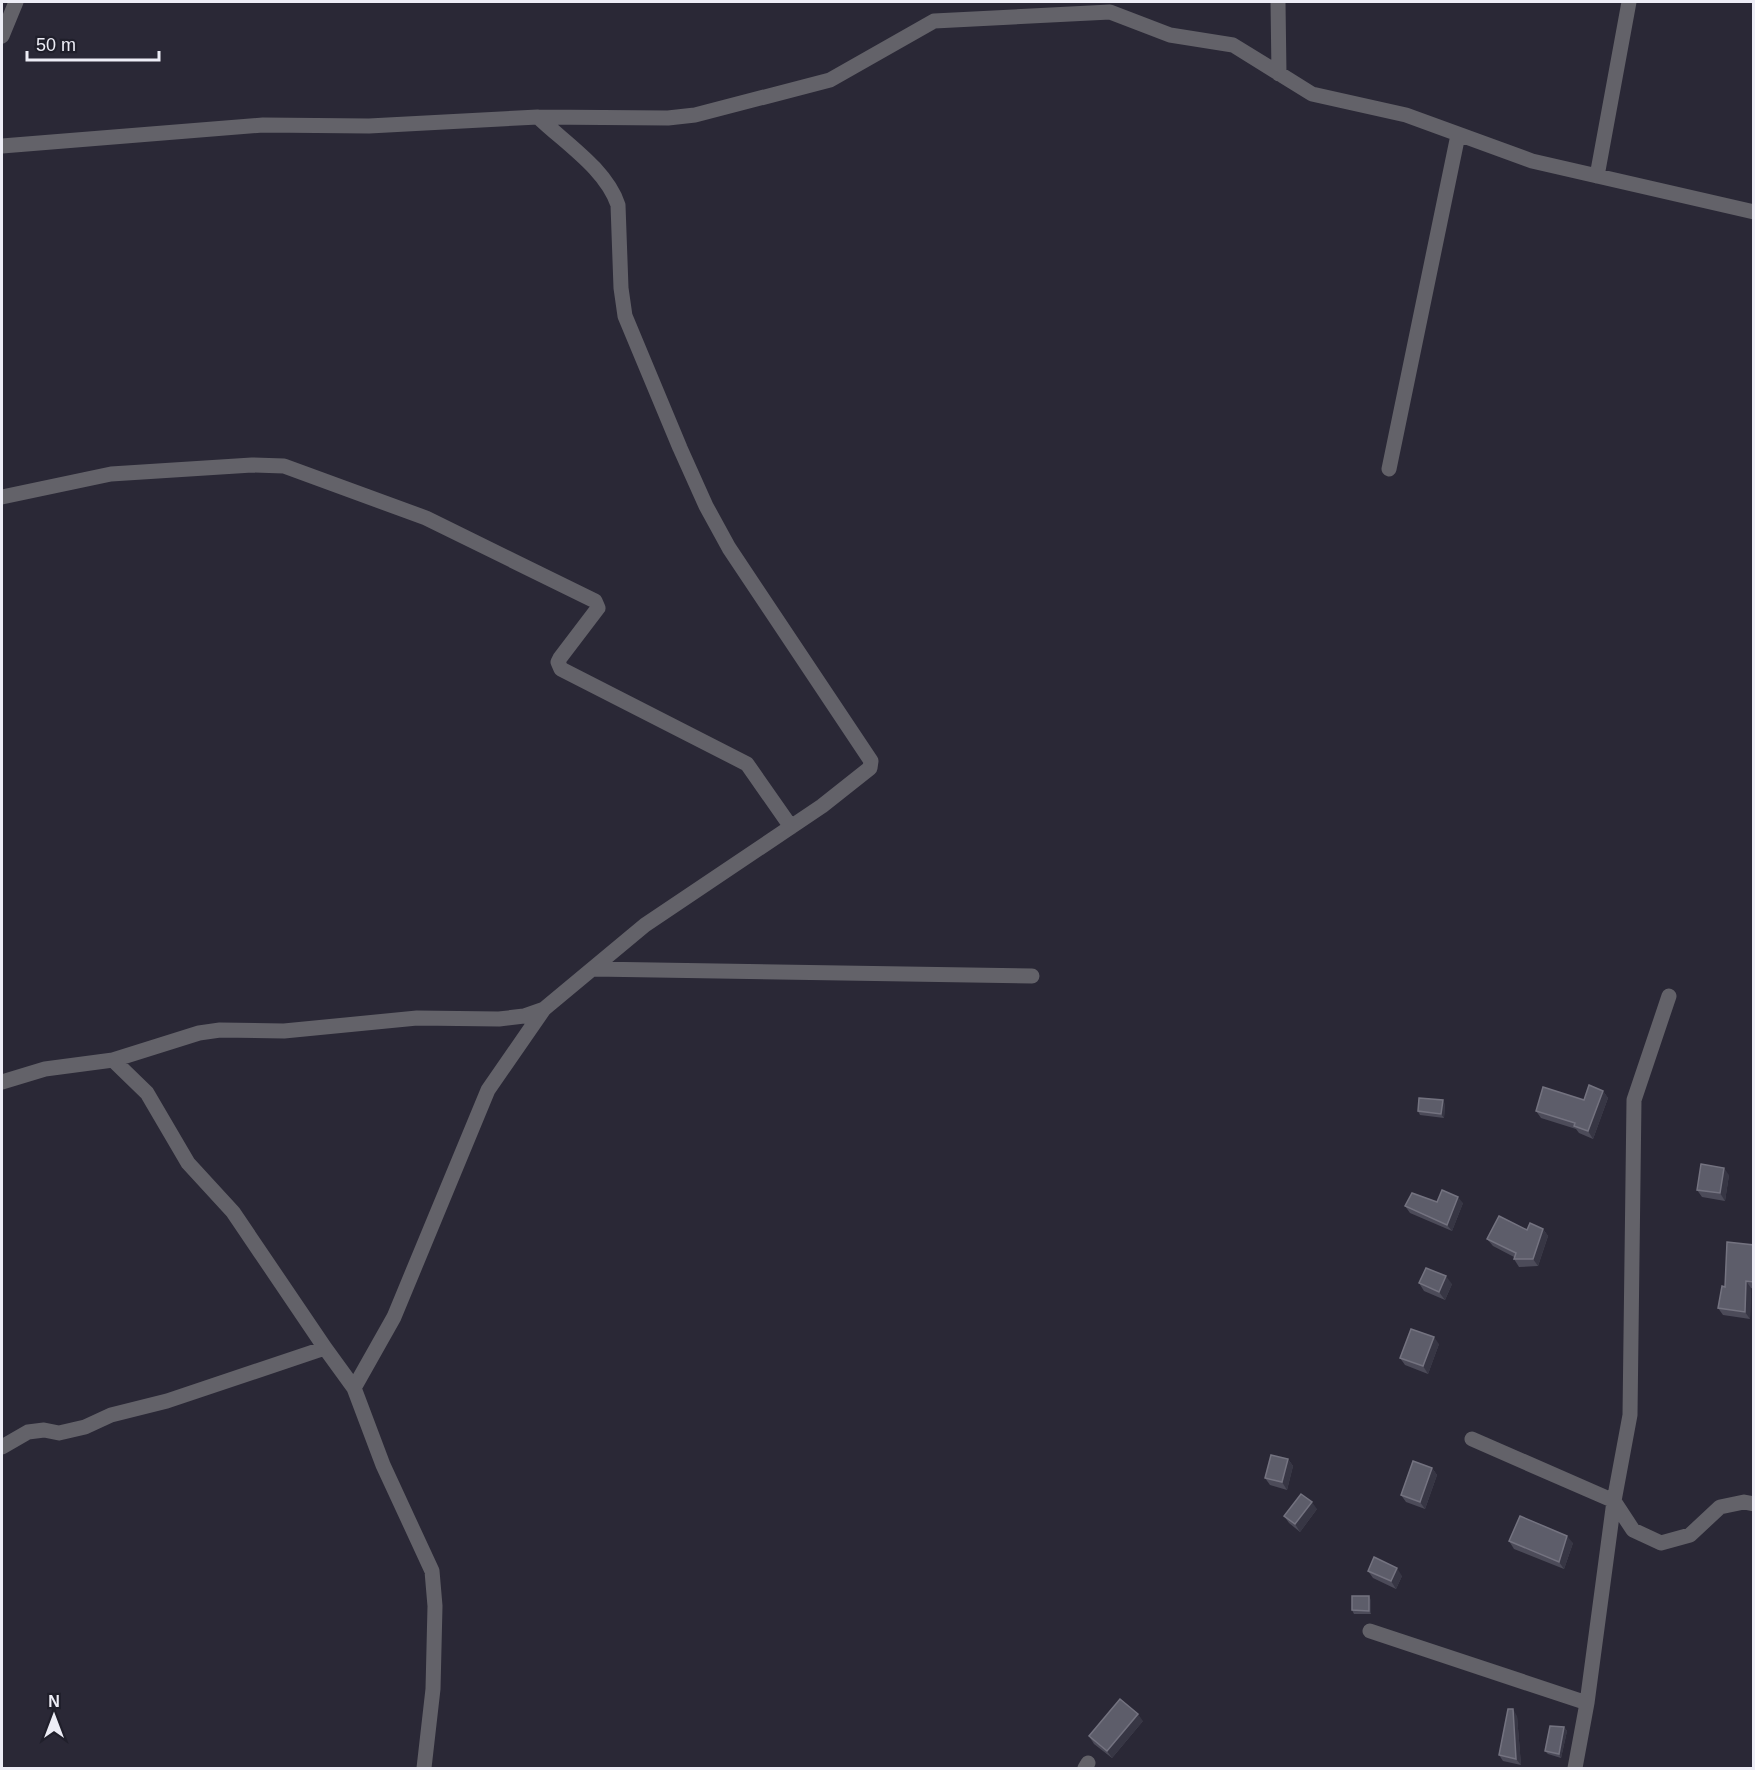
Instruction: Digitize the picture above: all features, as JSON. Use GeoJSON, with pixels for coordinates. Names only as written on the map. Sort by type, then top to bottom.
{"type":"FeatureCollection","features":[{"type":"Feature","properties":{"kind":"street"},"geometry":{"type":"LineString","coordinates":[[2,36],[15,2]]}},
{"type":"Feature","properties":{"kind":"street"},"geometry":{"type":"LineString","coordinates":[[1278,2],[1279,74]]}},
{"type":"Feature","properties":{"kind":"street"},"geometry":{"type":"LineString","coordinates":[[1596,176],[1629,2]]}},
{"type":"Feature","properties":{"kind":"street"},"geometry":{"type":"LineString","coordinates":[[2,146],[283,124],[369,126],[538,117],[668,118],[695,116],[830,80],[934,21],[949,18],[1110,12],[1170,35],[1233,45],[1312,94],[1406,115],[1532,161],[1754,212]]}},
{"type":"Feature","properties":{"kind":"street"},"geometry":{"type":"LineString","coordinates":[[354,1388],[394,1317],[488,1090],[544,1009],[662,912],[791,827],[870,768],[871,758],[729,548],[706,506],[625,316],[621,288],[618,205],[614,193],[597,172],[538,117]]}},
{"type":"Feature","properties":{"kind":"street"},"geometry":{"type":"LineString","coordinates":[[1389,469],[1458,135]]}},
{"type":"Feature","properties":{"kind":"street"},"geometry":{"type":"LineString","coordinates":[[2,497],[111,474],[266,465],[306,472],[426,518],[595,601],[598,608],[558,662],[561,669],[747,764],[791,827]]}},
{"type":"Feature","properties":{"kind":"street"},"geometry":{"type":"LineString","coordinates":[[593,969],[1032,976]]}},
{"type":"Feature","properties":{"kind":"street"},"geometry":{"type":"LineString","coordinates":[[1575,1768],[1587,1703],[1614,1501],[1630,1415],[1634,1100],[1669,996]]}},
{"type":"Feature","properties":{"kind":"street"},"geometry":{"type":"LineString","coordinates":[[2,1082],[45,1069],[113,1060],[188,1036],[220,1030],[285,1031],[417,1018],[499,1019],[524,1016],[544,1009]]}},
{"type":"Feature","properties":{"kind":"street"},"geometry":{"type":"LineString","coordinates":[[113,1060],[147,1093],[188,1163],[233,1212],[354,1388],[383,1465],[432,1571],[435,1606],[434,1689],[424,1768]]}},
{"type":"Feature","properties":{"kind":"street"},"geometry":{"type":"LineString","coordinates":[[2,1448],[28,1432],[44,1430],[59,1433],[85,1427],[111,1416],[167,1401],[326,1348]]}},
{"type":"Feature","properties":{"kind":"street"},"geometry":{"type":"LineString","coordinates":[[1472,1439],[1614,1501],[1632,1530],[1661,1542],[1690,1536],[1720,1507],[1744,1502],[1754,1504]]}},
{"type":"Feature","properties":{"kind":"street"},"geometry":{"type":"LineString","coordinates":[[1370,1631],[1587,1703]]}},
{"type":"Feature","properties":{"kind":"building"},"geometry":{"type":"Polygon","coordinates":[[[1589,1085],[1603,1091],[1588,1131],[1574,1126],[1575,1123],[1536,1111],[1543,1087],[1584,1100],[1589,1085]]]}},
{"type":"Feature","properties":{"kind":"building"},"geometry":{"type":"Polygon","coordinates":[[[1419,1098],[1443,1100],[1441,1114],[1418,1111],[1419,1098]]]}},
{"type":"Feature","properties":{"kind":"building"},"geometry":{"type":"Polygon","coordinates":[[[1701,1164],[1724,1168],[1720,1193],[1697,1190],[1701,1164]]]}},
{"type":"Feature","properties":{"kind":"building"},"geometry":{"type":"Polygon","coordinates":[[[1442,1190],[1458,1197],[1447,1225],[1405,1206],[1412,1193],[1437,1202],[1442,1190]]]}},
{"type":"Feature","properties":{"kind":"building"},"geometry":{"type":"Polygon","coordinates":[[[1499,1216],[1527,1230],[1530,1223],[1543,1229],[1533,1259],[1514,1259],[1516,1253],[1487,1239],[1499,1216]]]}},
{"type":"Feature","properties":{"kind":"building"},"geometry":{"type":"Polygon","coordinates":[[[1727,1242],[1754,1245],[1754,1282],[1746,1281],[1745,1312],[1718,1308],[1722,1286],[1725,1287],[1727,1242]]]}},
{"type":"Feature","properties":{"kind":"building"},"geometry":{"type":"Polygon","coordinates":[[[1426,1268],[1446,1276],[1439,1292],[1419,1283],[1426,1268]]]}},
{"type":"Feature","properties":{"kind":"building"},"geometry":{"type":"Polygon","coordinates":[[[1411,1329],[1434,1337],[1423,1366],[1400,1358],[1411,1329]]]}},
{"type":"Feature","properties":{"kind":"building"},"geometry":{"type":"Polygon","coordinates":[[[1271,1455],[1288,1459],[1282,1482],[1265,1478],[1271,1455]]]}},
{"type":"Feature","properties":{"kind":"building"},"geometry":{"type":"Polygon","coordinates":[[[1413,1461],[1432,1468],[1420,1502],[1401,1495],[1413,1461]]]}},
{"type":"Feature","properties":{"kind":"building"},"geometry":{"type":"Polygon","coordinates":[[[1301,1494],[1312,1502],[1295,1524],[1284,1516],[1301,1494]]]}},
{"type":"Feature","properties":{"kind":"building"},"geometry":{"type":"Polygon","coordinates":[[[1520,1516],[1567,1536],[1559,1562],[1509,1541],[1520,1516]]]}},
{"type":"Feature","properties":{"kind":"building"},"geometry":{"type":"Polygon","coordinates":[[[1374,1557],[1397,1568],[1391,1581],[1368,1571],[1374,1557]]]}},
{"type":"Feature","properties":{"kind":"building"},"geometry":{"type":"Polygon","coordinates":[[[1352,1596],[1369,1596],[1369,1611],[1352,1610],[1352,1596]]]}},
{"type":"Feature","properties":{"kind":"building"},"geometry":{"type":"Polygon","coordinates":[[[1120,1699],[1138,1714],[1107,1751],[1089,1736],[1120,1699]]]}},
{"type":"Feature","properties":{"kind":"building"},"geometry":{"type":"Polygon","coordinates":[[[1508,1709],[1513,1709],[1516,1759],[1499,1755],[1508,1709]]]}},
{"type":"Feature","properties":{"kind":"building"},"geometry":{"type":"Polygon","coordinates":[[[1550,1726],[1564,1727],[1559,1754],[1545,1751],[1550,1726]]]}}]}
